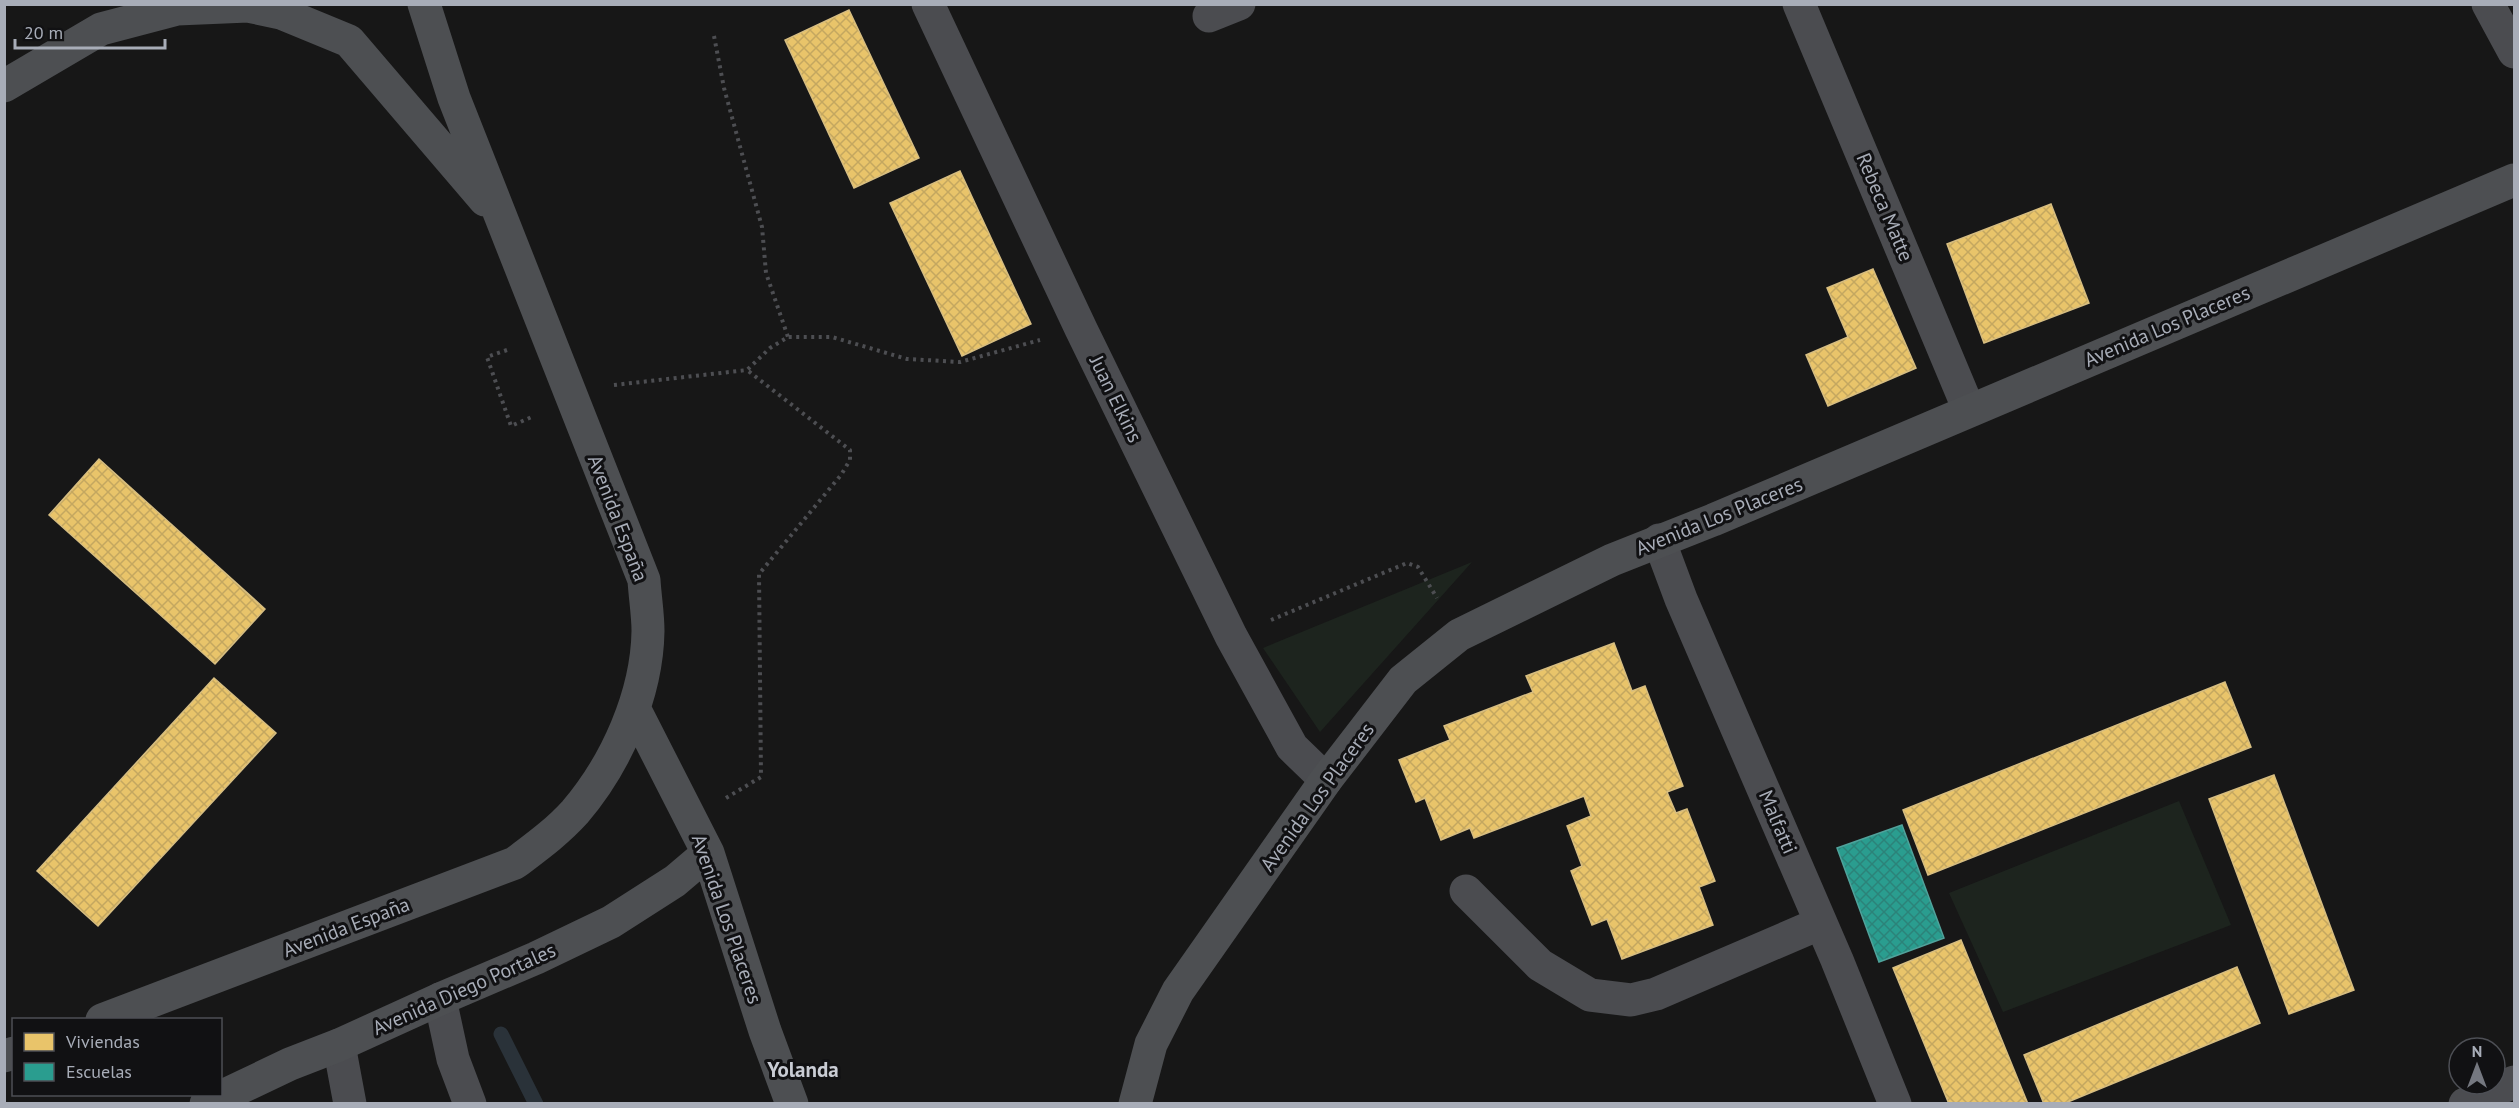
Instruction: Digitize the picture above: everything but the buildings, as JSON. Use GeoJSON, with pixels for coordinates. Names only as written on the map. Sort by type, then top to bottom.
{"type":"FeatureCollection","features":[{"type":"Feature","properties":{"kind":"main road","name":"Avenida España"},"geometry":{"type":"LineString","coordinates":[[107,1018],[515,863],[546,840],[574,812],[609,762],[634,708],[643,670],[648,632],[644,580],[454,98],[424,4]]}},
{"type":"Feature","properties":{"kind":"main road"},"geometry":{"type":"LineString","coordinates":[[4,86],[101,29],[177,9],[248,6],[281,13],[349,41],[500,217]]}},
{"type":"Feature","properties":{"kind":"main road","name":"Avenida Los Placeres"},"geometry":{"type":"LineString","coordinates":[[1135,1104],[1151,1044],[1178,991],[1326,780],[1403,680],[1459,635],[1612,560],[1713,520],[2514,180]]}},
{"type":"Feature","properties":{"kind":"main road","name":"Avenida Los Placeres"},"geometry":{"type":"LineString","coordinates":[[634,708],[708,853],[765,1031],[792,1104]]}},
{"type":"Feature","properties":{"kind":"main road","name":"Avenida Diego Portales"},"geometry":{"type":"LineString","coordinates":[[206,1104],[290,1064],[339,1045],[536,958],[611,922],[675,880],[708,853]]}},
{"type":"Feature","properties":{"kind":"street","name":"Juan Elkins"},"geometry":{"type":"LineString","coordinates":[[928,4],[1081,329],[1231,636],[1292,747],[1326,780]]}},
{"type":"Feature","properties":{"kind":"street"},"geometry":{"type":"LineString","coordinates":[[1209,16],[1239,4]]}},
{"type":"Feature","properties":{"kind":"street","name":"Rebeca Matte"},"geometry":{"type":"LineString","coordinates":[[1800,4],[1969,410]]}},
{"type":"Feature","properties":{"kind":"street"},"geometry":{"type":"LineString","coordinates":[[2488,4],[2514,52]]}},
{"type":"Feature","properties":{"kind":"street","name":"Malfatti"},"geometry":{"type":"LineString","coordinates":[[1659,540],[1684,605],[1821,923],[1895,1104]]}},
{"type":"Feature","properties":{"kind":"street"},"geometry":{"type":"LineString","coordinates":[[1466,891],[1540,965],[1590,995],[1631,1000],[1656,994],[1821,923]]}},
{"type":"Feature","properties":{"kind":"street"},"geometry":{"type":"LineString","coordinates":[[440,999],[453,1059],[470,1104]]}},
{"type":"Feature","properties":{"kind":"street"},"geometry":{"type":"LineString","coordinates":[[339,1045],[350,1104]]}},
{"type":"Feature","properties":{"kind":"street"},"geometry":{"type":"LineString","coordinates":[[2465,1104],[2514,1082]]}},
{"type":"Feature","properties":{"kind":"path"},"geometry":{"type":"LineString","coordinates":[[714,36],[724,88],[762,227],[766,273],[788,337]]}},
{"type":"Feature","properties":{"kind":"path"},"geometry":{"type":"LineString","coordinates":[[615,384],[747,370],[770,348],[788,337],[832,337],[907,359],[960,362],[1081,329]]}},
{"type":"Feature","properties":{"kind":"path"},"geometry":{"type":"LineString","coordinates":[[487,357],[511,426]]}},
{"type":"Feature","properties":{"kind":"path"},"geometry":{"type":"LineString","coordinates":[[690,816],[737,793],[761,777],[759,574],[841,475],[850,460],[849,450],[747,370]]}},
{"type":"Feature","properties":{"kind":"path"},"geometry":{"type":"LineString","coordinates":[[1231,636],[1407,563],[1418,567],[1459,635]]}},
{"type":"Feature","properties":{"kind":"shaded area"},"geometry":{"type":"Polygon","coordinates":[[[1472,562],[1320,732],[1263,648],[1472,562]]]}},
{"type":"Feature","properties":{"kind":"shaded area"},"geometry":{"type":"Polygon","coordinates":[[[2179,801],[2231,925],[2003,1012],[1949,893],[2179,801]]]}},
{"type":"Feature","properties":{"kind":"waterway"},"geometry":{"type":"LineString","coordinates":[[501,1034],[536,1104]]}},
{"type":"Feature","properties":{"kind":"district","name":"Yolanda"},"geometry":{"type":"Point","coordinates":[803,1070]}}]}
